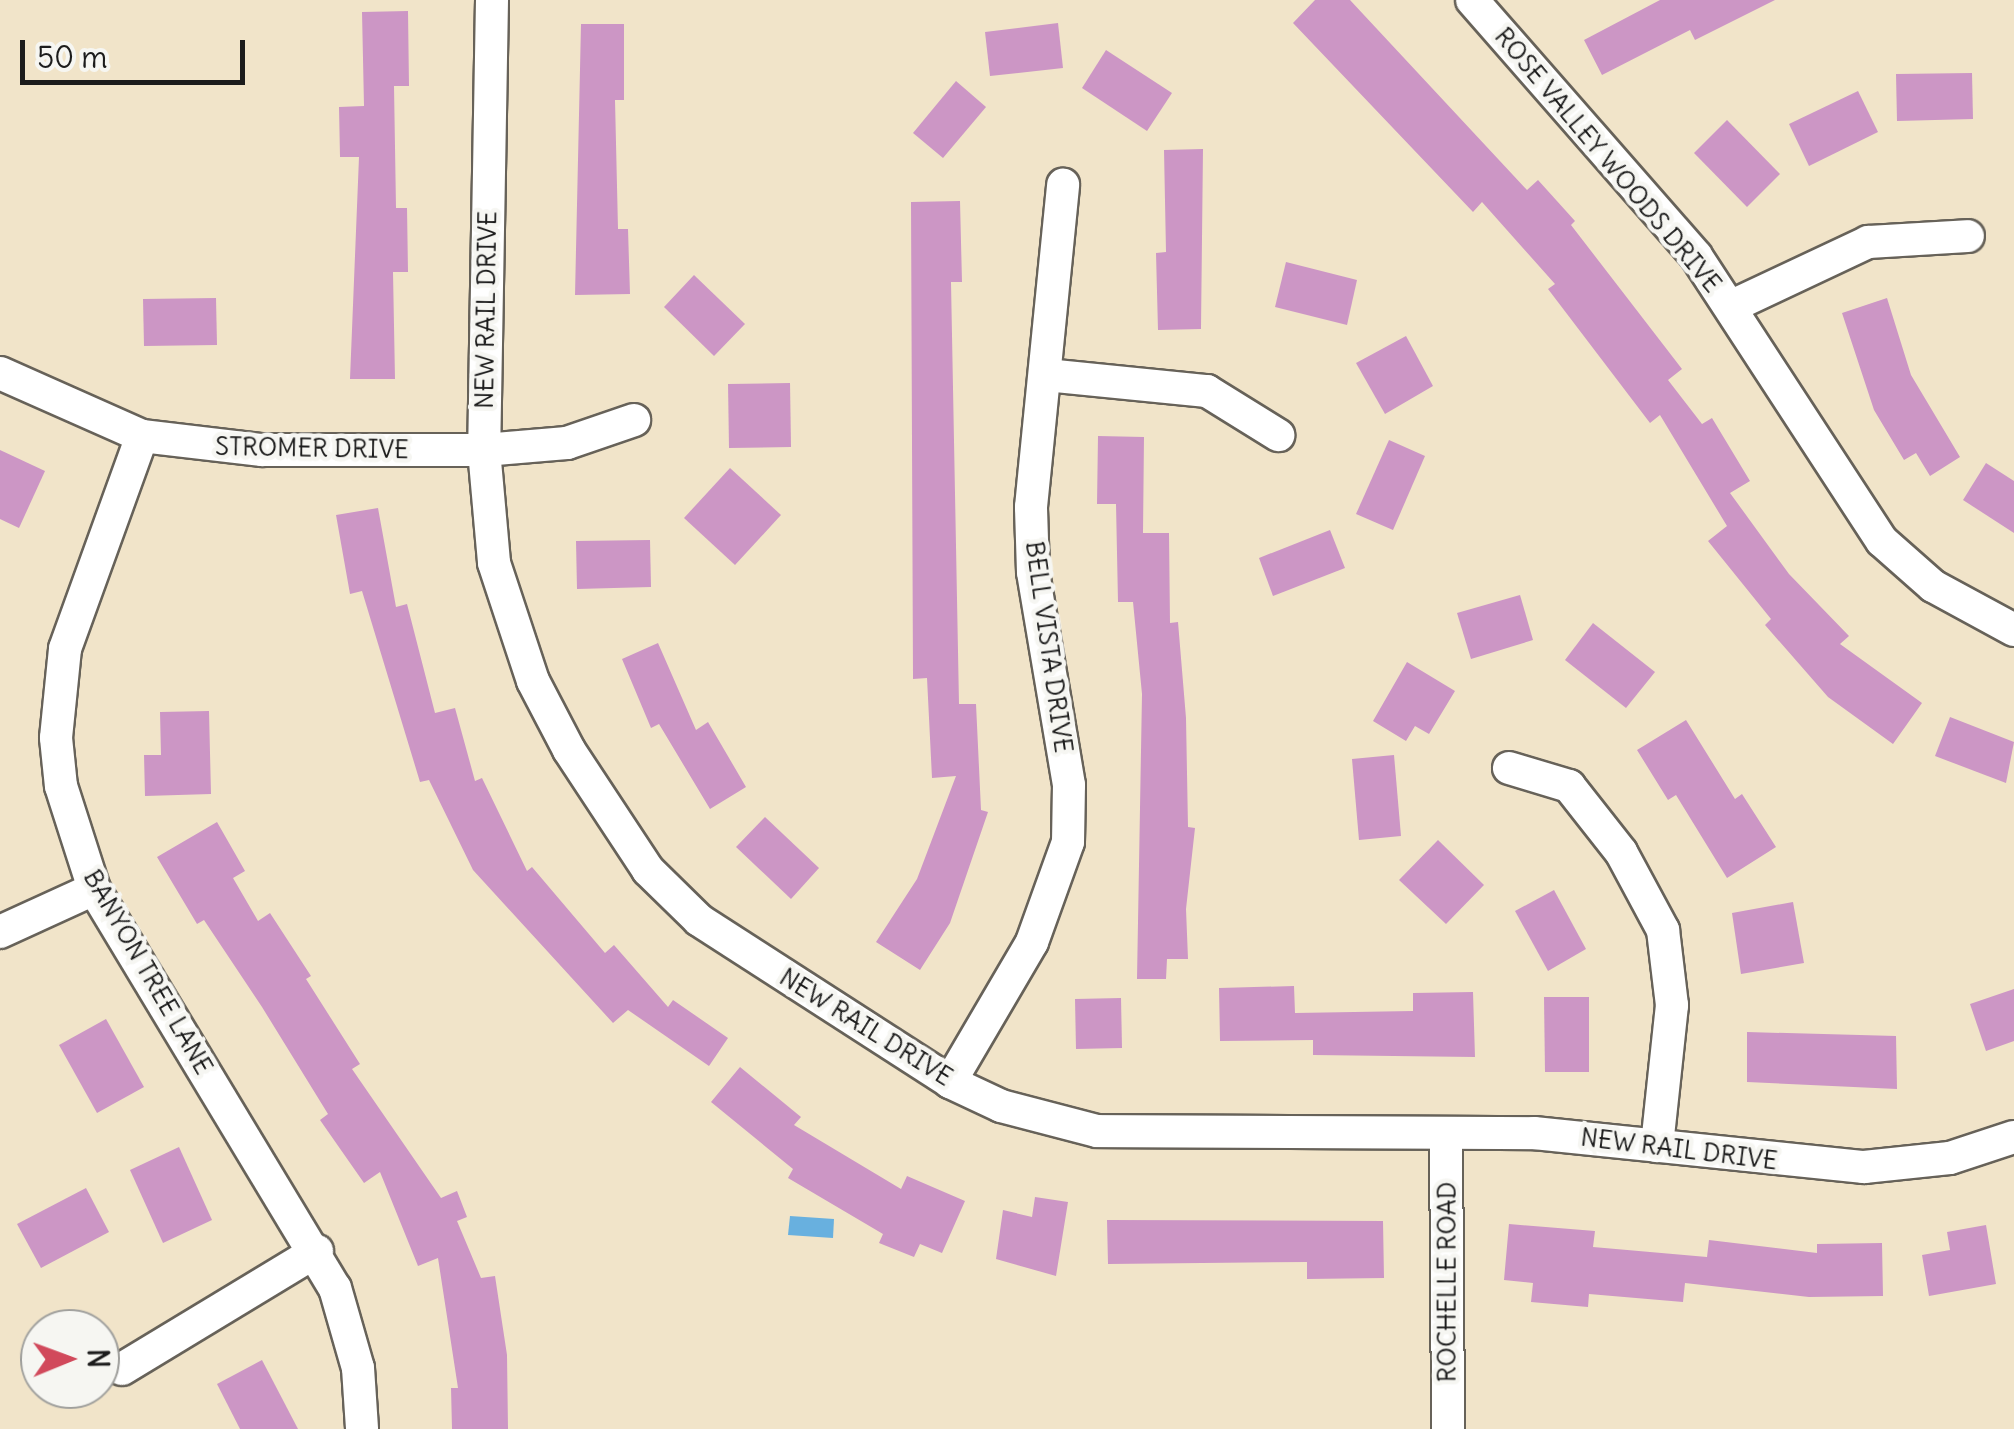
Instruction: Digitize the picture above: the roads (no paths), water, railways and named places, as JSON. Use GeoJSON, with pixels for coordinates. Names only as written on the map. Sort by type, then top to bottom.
{"type":"FeatureCollection","features":[{"type":"Feature","properties":{"kind":"street","name":"NEW RAIL DRIVE"},"geometry":{"type":"LineString","coordinates":[[492,0],[484,450],[494,563],[510,623],[533,681],[606,814],[660,884],[699,920],[950,1082],[1052,1123],[1139,1136],[1534,1134],[1864,1168],[1950,1158],[2014,1138]]}},
{"type":"Feature","properties":{"kind":"street","name":"ROSE VALLEY WOODS DRIVE"},"geometry":{"type":"LineString","coordinates":[[1489,5],[1696,256],[1820,456],[1882,541],[1933,586],[2014,630]]}},
{"type":"Feature","properties":{"kind":"street","name":"BELL VISTA DRIVE"},"geometry":{"type":"LineString","coordinates":[[950,1082],[1032,942],[1068,842],[1070,786],[1033,572],[1031,507],[1063,185]]}},
{"type":"Feature","properties":{"kind":"street"},"geometry":{"type":"LineString","coordinates":[[1730,306],[1868,242],[1968,236]]}},
{"type":"Feature","properties":{"kind":"street","name":"STROMER DRIVE"},"geometry":{"type":"LineString","coordinates":[[0,373],[142,436],[262,450],[484,450],[567,443],[634,420]]}},
{"type":"Feature","properties":{"kind":"street"},"geometry":{"type":"LineString","coordinates":[[1046,374],[1207,391],[1278,435]]}},
{"type":"Feature","properties":{"kind":"street","name":"BANYON TREE LANE"},"geometry":{"type":"LineString","coordinates":[[142,436],[77,604],[59,690],[60,786],[94,889],[317,1251],[350,1328],[362,1429]]}},
{"type":"Feature","properties":{"kind":"street"},"geometry":{"type":"LineString","coordinates":[[1509,768],[1570,786],[1621,852],[1662,930],[1672,1005],[1657,1146]]}},
{"type":"Feature","properties":{"kind":"street"},"geometry":{"type":"LineString","coordinates":[[0,932],[94,889]]}},
{"type":"Feature","properties":{"kind":"street","name":"ROCHELLE ROAD"},"geometry":{"type":"LineString","coordinates":[[1446,1135],[1448,1429]]}},
{"type":"Feature","properties":{"kind":"street"},"geometry":{"type":"LineString","coordinates":[[122,1370],[317,1251]]}},
{"type":"Feature","properties":{"kind":"water"},"geometry":{"type":"Polygon","coordinates":[[[790,1216],[834,1219],[833,1238],[788,1235],[790,1216]]]}}]}
